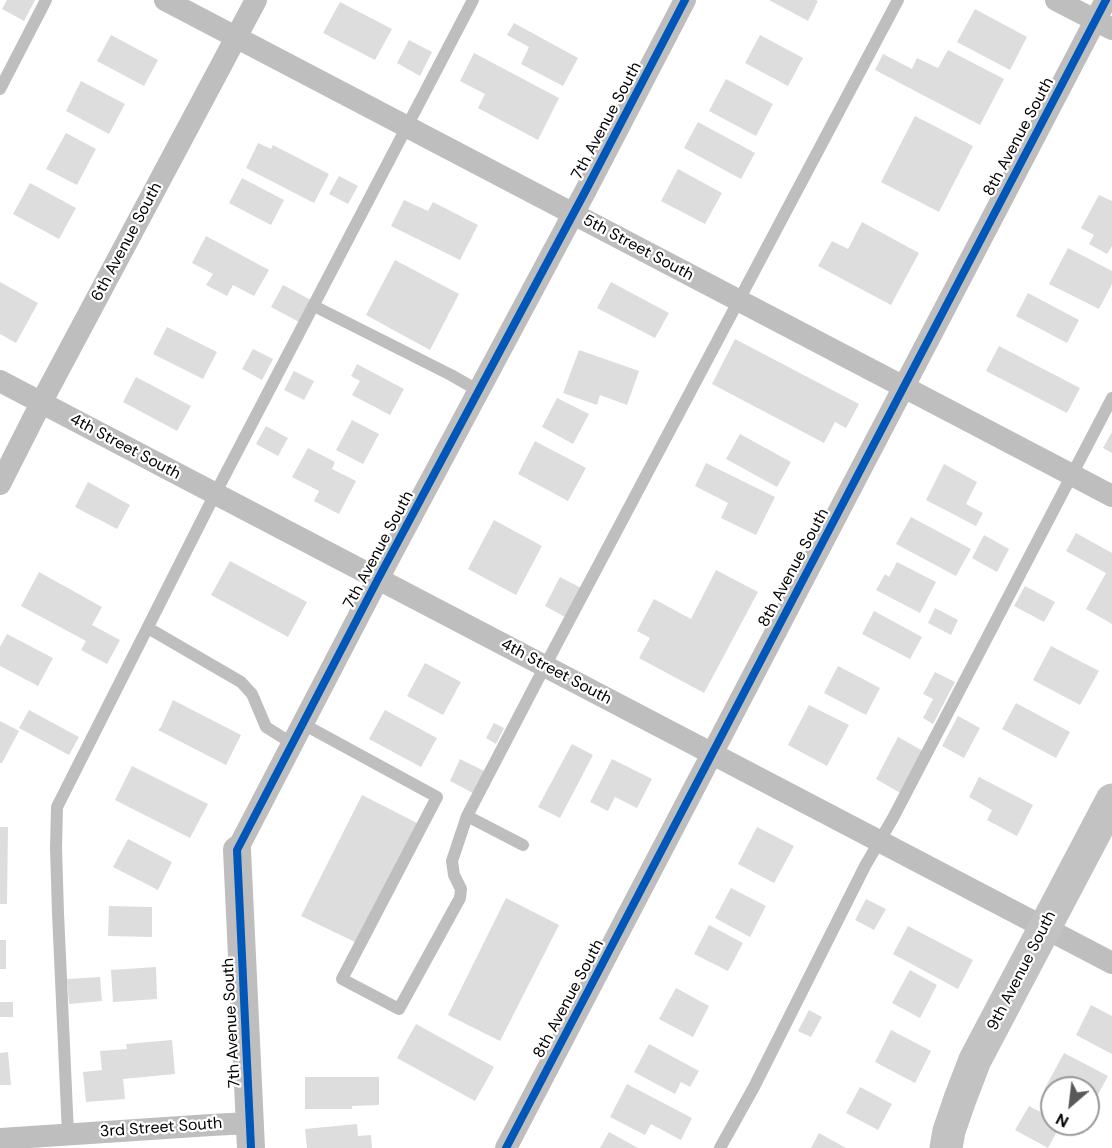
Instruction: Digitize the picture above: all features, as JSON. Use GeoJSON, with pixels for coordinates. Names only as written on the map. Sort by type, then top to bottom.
{"type":"FeatureCollection","features":[{"type":"Feature","properties":{"kind":"main road","name":"9th Avenue South"},"geometry":{"type":"LineString","coordinates":[[946,1148],[949,1131],[975,1060],[1112,800]]}},
{"type":"Feature","properties":{"kind":"street","name":"5th Street South"},"geometry":{"type":"LineString","coordinates":[[165,0],[1112,496]]}},
{"type":"Feature","properties":{"kind":"street","name":"6th Avenue South"},"geometry":{"type":"LineString","coordinates":[[0,484],[256,0]]}},
{"type":"Feature","properties":{"kind":"street","name":"7th Avenue South"},"geometry":{"type":"LineString","coordinates":[[251,1136],[237,850],[685,0]]}},
{"type":"Feature","properties":{"kind":"street"},"geometry":{"type":"LineString","coordinates":[[1056,0],[1103,25]]}},
{"type":"Feature","properties":{"kind":"street","name":"8th Avenue South"},"geometry":{"type":"LineString","coordinates":[[506,1148],[904,387],[1103,25],[1106,0]]}},
{"type":"Feature","properties":{"kind":"street","name":"4th Street South"},"geometry":{"type":"LineString","coordinates":[[0,381],[1112,963]]}},
{"type":"Feature","properties":{"kind":"street","name":"3rd Street South"},"geometry":{"type":"LineString","coordinates":[[0,1139],[211,1125],[251,1136]]}},
{"type":"Feature","properties":{"kind":"lane"},"geometry":{"type":"LineString","coordinates":[[0,89],[46,0]]}},
{"type":"Feature","properties":{"kind":"lane"},"geometry":{"type":"LineString","coordinates":[[68,1134],[58,913],[57,807],[215,494],[473,0]]}},
{"type":"Feature","properties":{"kind":"lane"},"geometry":{"type":"LineString","coordinates":[[148,628],[241,682],[252,694],[266,727],[298,734],[437,797],[342,979],[399,1009],[460,898],[461,889],[454,875],[452,861],[467,816],[544,666],[898,0]]}},
{"type":"Feature","properties":{"kind":"lane"},"geometry":{"type":"LineString","coordinates":[[314,306],[479,391]]}},
{"type":"Feature","properties":{"kind":"lane"},"geometry":{"type":"LineString","coordinates":[[720,1148],[754,1087],[860,876],[893,818],[1112,398]]}},
{"type":"Feature","properties":{"kind":"lane"},"geometry":{"type":"LineString","coordinates":[[467,816],[523,845]]}},
{"type":"Feature","properties":{"kind":"building"},"geometry":{"type":"Polygon","coordinates":[[[7,0],[35,0],[24,21],[2,9],[7,0]]]}},
{"type":"Feature","properties":{"kind":"building"},"geometry":{"type":"Polygon","coordinates":[[[769,0],[815,0],[818,1],[808,21],[769,0]]]}},
{"type":"Feature","properties":{"kind":"building"},"geometry":{"type":"Polygon","coordinates":[[[340,2],[392,29],[375,60],[323,33],[340,2]]]}},
{"type":"Feature","properties":{"kind":"building"},"geometry":{"type":"Polygon","coordinates":[[[975,9],[1027,37],[1010,70],[957,42],[975,9]]]}},
{"type":"Feature","properties":{"kind":"building"},"geometry":{"type":"Polygon","coordinates":[[[514,23],[578,58],[563,86],[521,64],[529,47],[507,35],[514,23]]]}},
{"type":"Feature","properties":{"kind":"building"},"geometry":{"type":"Polygon","coordinates":[[[111,35],[158,60],[144,86],[97,61],[111,35]]]}},
{"type":"Feature","properties":{"kind":"building"},"geometry":{"type":"Polygon","coordinates":[[[760,35],[803,58],[788,86],[745,63],[760,35]]]}},
{"type":"Feature","properties":{"kind":"building"},"geometry":{"type":"Polygon","coordinates":[[[409,40],[432,52],[420,76],[397,63],[409,40]]]}},
{"type":"Feature","properties":{"kind":"building"},"geometry":{"type":"Polygon","coordinates":[[[948,50],[1004,79],[980,125],[875,70],[883,54],[912,69],[917,58],[938,68],[948,50]]]}},
{"type":"Feature","properties":{"kind":"building"},"geometry":{"type":"Polygon","coordinates":[[[474,53],[559,98],[538,140],[478,108],[485,94],[460,81],[474,53]]]}},
{"type":"Feature","properties":{"kind":"building"},"geometry":{"type":"Polygon","coordinates":[[[726,79],[773,104],[756,136],[709,111],[726,79]]]}},
{"type":"Feature","properties":{"kind":"building"},"geometry":{"type":"Polygon","coordinates":[[[81,81],[125,104],[109,134],[66,111],[81,81]]]}},
{"type":"Feature","properties":{"kind":"building"},"geometry":{"type":"Polygon","coordinates":[[[915,116],[973,146],[939,212],[881,182],[915,116]]]}},
{"type":"Feature","properties":{"kind":"building"},"geometry":{"type":"Polygon","coordinates":[[[698,122],[755,153],[741,179],[684,148],[698,122]]]}},
{"type":"Feature","properties":{"kind":"building"},"geometry":{"type":"Polygon","coordinates":[[[66,133],[96,149],[77,185],[46,169],[66,133]]]}},
{"type":"Feature","properties":{"kind":"building"},"geometry":{"type":"Polygon","coordinates":[[[258,143],[271,149],[273,145],[329,174],[314,203],[246,168],[258,143]]]}},
{"type":"Feature","properties":{"kind":"building"},"geometry":{"type":"Polygon","coordinates":[[[678,169],[722,193],[705,224],[661,201],[678,169]]]}},
{"type":"Feature","properties":{"kind":"building"},"geometry":{"type":"Polygon","coordinates":[[[339,176],[358,186],[348,204],[329,194],[339,176]]]}},
{"type":"Feature","properties":{"kind":"building"},"geometry":{"type":"Polygon","coordinates":[[[242,178],[284,200],[271,225],[229,203],[242,178]]]}},
{"type":"Feature","properties":{"kind":"building"},"geometry":{"type":"Polygon","coordinates":[[[30,183],[76,208],[59,239],[13,214],[30,183]]]}},
{"type":"Feature","properties":{"kind":"building"},"geometry":{"type":"Polygon","coordinates":[[[1099,195],[1112,201],[1112,246],[1107,254],[1089,244],[1094,235],[1081,228],[1099,195]]]}},
{"type":"Feature","properties":{"kind":"building"},"geometry":{"type":"Polygon","coordinates":[[[404,200],[428,211],[433,202],[478,225],[460,260],[391,226],[404,200]]]}},
{"type":"Feature","properties":{"kind":"building"},"geometry":{"type":"Polygon","coordinates":[[[862,222],[919,253],[891,305],[818,266],[832,241],[848,249],[862,222]]]}},
{"type":"Feature","properties":{"kind":"building"},"geometry":{"type":"Polygon","coordinates":[[[206,236],[269,270],[254,296],[233,285],[227,296],[206,285],[213,274],[192,263],[206,236]]]}},
{"type":"Feature","properties":{"kind":"building"},"geometry":{"type":"Polygon","coordinates":[[[1068,248],[1112,271],[1112,284],[1099,309],[1049,284],[1068,248]]]}},
{"type":"Feature","properties":{"kind":"building"},"geometry":{"type":"Polygon","coordinates":[[[395,260],[459,294],[430,350],[366,315],[395,260]]]}},
{"type":"Feature","properties":{"kind":"building"},"geometry":{"type":"Polygon","coordinates":[[[0,282],[38,303],[16,343],[0,334],[0,282]]]}},
{"type":"Feature","properties":{"kind":"building"},"geometry":{"type":"Polygon","coordinates":[[[611,282],[669,313],[655,338],[597,308],[611,282]]]}},
{"type":"Feature","properties":{"kind":"building"},"geometry":{"type":"Polygon","coordinates":[[[283,285],[311,300],[299,322],[271,307],[283,285]]]}},
{"type":"Feature","properties":{"kind":"building"},"geometry":{"type":"Polygon","coordinates":[[[1028,293],[1079,320],[1067,343],[1016,316],[1028,293]]]}},
{"type":"Feature","properties":{"kind":"building"},"geometry":{"type":"Polygon","coordinates":[[[167,327],[217,352],[203,379],[153,354],[167,327]]]}},
{"type":"Feature","properties":{"kind":"building"},"geometry":{"type":"Polygon","coordinates":[[[735,339],[859,404],[846,428],[835,422],[824,443],[712,384],[735,339]]]}},
{"type":"Feature","properties":{"kind":"building"},"geometry":{"type":"Polygon","coordinates":[[[999,346],[1080,388],[1067,413],[986,371],[999,346]]]}},
{"type":"Feature","properties":{"kind":"building"},"geometry":{"type":"Polygon","coordinates":[[[253,349],[273,359],[262,380],[242,369],[253,349]]]}},
{"type":"Feature","properties":{"kind":"building"},"geometry":{"type":"Polygon","coordinates":[[[579,350],[639,371],[627,405],[600,395],[597,405],[563,393],[579,350]]]}},
{"type":"Feature","properties":{"kind":"building"},"geometry":{"type":"Polygon","coordinates":[[[357,364],[404,389],[390,415],[352,395],[360,381],[351,376],[357,364]]]}},
{"type":"Feature","properties":{"kind":"building"},"geometry":{"type":"Polygon","coordinates":[[[294,371],[314,381],[304,400],[284,390],[294,371]]]}},
{"type":"Feature","properties":{"kind":"building"},"geometry":{"type":"Polygon","coordinates":[[[136,377],[191,406],[177,431],[123,402],[136,377]]]}},
{"type":"Feature","properties":{"kind":"building"},"geometry":{"type":"Polygon","coordinates":[[[557,398],[589,414],[573,444],[542,427],[557,398]]]}},
{"type":"Feature","properties":{"kind":"building"},"geometry":{"type":"Polygon","coordinates":[[[352,420],[379,434],[363,464],[336,450],[352,420]]]}},
{"type":"Feature","properties":{"kind":"building"},"geometry":{"type":"Polygon","coordinates":[[[266,426],[288,438],[278,456],[256,444],[266,426]]]}},
{"type":"Feature","properties":{"kind":"building"},"geometry":{"type":"Polygon","coordinates":[[[1112,432],[1112,453],[1103,448],[1112,432]]]}},
{"type":"Feature","properties":{"kind":"building"},"geometry":{"type":"Polygon","coordinates":[[[740,434],[791,462],[777,487],[726,459],[740,434]]]}},
{"type":"Feature","properties":{"kind":"building"},"geometry":{"type":"Polygon","coordinates":[[[535,441],[586,468],[568,501],[518,474],[535,441]]]}},
{"type":"Feature","properties":{"kind":"building"},"geometry":{"type":"Polygon","coordinates":[[[308,448],[335,462],[332,469],[356,481],[339,514],[314,501],[319,491],[292,477],[308,448]]]}},
{"type":"Feature","properties":{"kind":"building"},"geometry":{"type":"Polygon","coordinates":[[[706,463],[775,497],[756,535],[721,518],[728,503],[695,486],[706,463]]]}},
{"type":"Feature","properties":{"kind":"building"},"geometry":{"type":"Polygon","coordinates":[[[944,464],[977,482],[966,504],[983,513],[976,526],[926,500],[944,464]]]}},
{"type":"Feature","properties":{"kind":"building"},"geometry":{"type":"Polygon","coordinates":[[[88,482],[130,505],[117,529],[75,507],[88,482]]]}},
{"type":"Feature","properties":{"kind":"building"},"geometry":{"type":"Polygon","coordinates":[[[911,517],[971,549],[956,576],[896,544],[911,517]]]}},
{"type":"Feature","properties":{"kind":"building"},"geometry":{"type":"Polygon","coordinates":[[[494,520],[542,546],[516,595],[468,569],[494,520]]]}},
{"type":"Feature","properties":{"kind":"building"},"geometry":{"type":"Polygon","coordinates":[[[1076,533],[1112,553],[1112,624],[1086,609],[1106,573],[1066,551],[1076,533]]]}},
{"type":"Feature","properties":{"kind":"building"},"geometry":{"type":"Polygon","coordinates":[[[984,535],[1009,549],[997,572],[972,558],[984,535]]]}},
{"type":"Feature","properties":{"kind":"building"},"geometry":{"type":"Polygon","coordinates":[[[230,561],[307,602],[288,637],[211,595],[230,561]]]}},
{"type":"Feature","properties":{"kind":"building"},"geometry":{"type":"Polygon","coordinates":[[[897,562],[936,582],[920,613],[876,590],[885,574],[889,577],[897,562]]]}},
{"type":"Feature","properties":{"kind":"building"},"geometry":{"type":"Polygon","coordinates":[[[716,570],[758,592],[704,693],[639,658],[650,638],[637,631],[654,599],[691,619],[716,570]]]}},
{"type":"Feature","properties":{"kind":"building"},"geometry":{"type":"Polygon","coordinates":[[[39,572],[102,607],[92,625],[120,640],[107,664],[81,650],[86,641],[21,606],[39,572]]]}},
{"type":"Feature","properties":{"kind":"building"},"geometry":{"type":"Polygon","coordinates":[[[560,577],[581,588],[565,617],[545,606],[560,577]]]}},
{"type":"Feature","properties":{"kind":"building"},"geometry":{"type":"Polygon","coordinates":[[[1025,586],[1055,602],[1044,622],[1014,606],[1025,586]]]}},
{"type":"Feature","properties":{"kind":"building"},"geometry":{"type":"Polygon","coordinates":[[[935,608],[958,620],[951,635],[928,623],[935,608]]]}},
{"type":"Feature","properties":{"kind":"building"},"geometry":{"type":"Polygon","coordinates":[[[874,611],[922,637],[910,659],[862,634],[874,611]]]}},
{"type":"Feature","properties":{"kind":"building"},"geometry":{"type":"Polygon","coordinates":[[[7,634],[53,658],[38,686],[0,666],[0,647],[7,634]]]}},
{"type":"Feature","properties":{"kind":"building"},"geometry":{"type":"Polygon","coordinates":[[[1051,646],[1099,671],[1080,705],[1033,680],[1051,646]]]}},
{"type":"Feature","properties":{"kind":"building"},"geometry":{"type":"Polygon","coordinates":[[[425,663],[461,682],[443,715],[407,696],[425,663]]]}},
{"type":"Feature","properties":{"kind":"building"},"geometry":{"type":"Polygon","coordinates":[[[838,666],[880,688],[866,715],[824,693],[838,666]]]}},
{"type":"Feature","properties":{"kind":"building"},"geometry":{"type":"Polygon","coordinates":[[[935,672],[955,682],[933,724],[923,718],[933,699],[923,694],[935,672]]]}},
{"type":"Feature","properties":{"kind":"building"},"geometry":{"type":"Polygon","coordinates":[[[173,700],[241,735],[226,765],[158,730],[173,700]]]}},
{"type":"Feature","properties":{"kind":"building"},"geometry":{"type":"Polygon","coordinates":[[[1016,703],[1070,732],[1056,758],[1002,729],[1016,703]]]}},
{"type":"Feature","properties":{"kind":"building"},"geometry":{"type":"Polygon","coordinates":[[[809,705],[849,725],[827,766],[788,745],[809,705]]]}},
{"type":"Feature","properties":{"kind":"building"},"geometry":{"type":"Polygon","coordinates":[[[29,710],[79,737],[69,755],[19,728],[29,710]]]}},
{"type":"Feature","properties":{"kind":"building"},"geometry":{"type":"Polygon","coordinates":[[[385,710],[437,738],[421,767],[369,739],[385,710]]]}},
{"type":"Feature","properties":{"kind":"building"},"geometry":{"type":"Polygon","coordinates":[[[958,716],[980,728],[964,758],[942,746],[958,716]]]}},
{"type":"Feature","properties":{"kind":"building"},"geometry":{"type":"Polygon","coordinates":[[[0,721],[19,731],[2,763],[0,763],[0,721]]]}},
{"type":"Feature","properties":{"kind":"building"},"geometry":{"type":"Polygon","coordinates":[[[494,723],[504,728],[496,744],[486,738],[494,723]]]}},
{"type":"Feature","properties":{"kind":"building"},"geometry":{"type":"Polygon","coordinates":[[[898,737],[925,752],[902,794],[876,779],[898,737]]]}},
{"type":"Feature","properties":{"kind":"building"},"geometry":{"type":"Polygon","coordinates":[[[572,744],[593,755],[560,818],[538,807],[572,744]]]}},
{"type":"Feature","properties":{"kind":"building"},"geometry":{"type":"Polygon","coordinates":[[[460,759],[484,771],[473,793],[450,781],[460,759]]]}},
{"type":"Feature","properties":{"kind":"building"},"geometry":{"type":"Polygon","coordinates":[[[612,759],[652,779],[637,808],[615,797],[608,811],[590,802],[612,759]]]}},
{"type":"Feature","properties":{"kind":"building"},"geometry":{"type":"Polygon","coordinates":[[[132,766],[208,804],[190,838],[115,800],[132,766]]]}},
{"type":"Feature","properties":{"kind":"building"},"geometry":{"type":"Polygon","coordinates":[[[979,777],[1033,805],[1017,836],[987,820],[992,810],[969,797],[979,777]]]}},
{"type":"Feature","properties":{"kind":"building"},"geometry":{"type":"Polygon","coordinates":[[[362,795],[417,823],[357,943],[301,916],[362,795]]]}},
{"type":"Feature","properties":{"kind":"building"},"geometry":{"type":"Polygon","coordinates":[[[0,827],[8,827],[7,904],[0,904],[0,827]]]}},
{"type":"Feature","properties":{"kind":"building"},"geometry":{"type":"Polygon","coordinates":[[[757,827],[794,846],[774,883],[738,864],[757,827]]]}},
{"type":"Feature","properties":{"kind":"building"},"geometry":{"type":"Polygon","coordinates":[[[128,839],[172,862],[158,890],[113,867],[128,839]]]}},
{"type":"Feature","properties":{"kind":"building"},"geometry":{"type":"Polygon","coordinates":[[[731,888],[766,906],[750,937],[715,918],[731,888]]]}},
{"type":"Feature","properties":{"kind":"building"},"geometry":{"type":"Polygon","coordinates":[[[506,898],[559,925],[500,1041],[448,1015],[506,898]]]}},
{"type":"Feature","properties":{"kind":"building"},"geometry":{"type":"Polygon","coordinates":[[[866,899],[886,909],[874,930],[855,920],[866,899]]]}},
{"type":"Feature","properties":{"kind":"building"},"geometry":{"type":"Polygon","coordinates":[[[109,906],[152,907],[152,937],[108,936],[109,906]]]}},
{"type":"Feature","properties":{"kind":"building"},"geometry":{"type":"Polygon","coordinates":[[[709,925],[743,943],[728,971],[694,954],[709,925]]]}},
{"type":"Feature","properties":{"kind":"building"},"geometry":{"type":"Polygon","coordinates":[[[908,926],[973,960],[958,989],[893,954],[908,926]]]}},
{"type":"Feature","properties":{"kind":"building"},"geometry":{"type":"Polygon","coordinates":[[[0,940],[6,940],[6,969],[0,969],[0,940]]]}},
{"type":"Feature","properties":{"kind":"building"},"geometry":{"type":"Polygon","coordinates":[[[156,967],[157,999],[113,1002],[111,970],[156,967]]]}},
{"type":"Feature","properties":{"kind":"building"},"geometry":{"type":"Polygon","coordinates":[[[910,970],[937,985],[920,1018],[892,1003],[910,970]]]}},
{"type":"Feature","properties":{"kind":"building"},"geometry":{"type":"Polygon","coordinates":[[[100,977],[102,1001],[69,1004],[67,979],[100,977]]]}},
{"type":"Feature","properties":{"kind":"building"},"geometry":{"type":"Polygon","coordinates":[[[676,988],[709,1006],[693,1037],[659,1019],[676,988]]]}},
{"type":"Feature","properties":{"kind":"building"},"geometry":{"type":"Polygon","coordinates":[[[0,1002],[13,1002],[13,1017],[0,1017],[0,1002]]]}},
{"type":"Feature","properties":{"kind":"building"},"geometry":{"type":"Polygon","coordinates":[[[1091,1005],[1112,1016],[1112,1054],[1076,1035],[1091,1005]]]}},
{"type":"Feature","properties":{"kind":"building"},"geometry":{"type":"Polygon","coordinates":[[[809,1010],[822,1017],[811,1037],[798,1031],[809,1010]]]}},
{"type":"Feature","properties":{"kind":"building"},"geometry":{"type":"Polygon","coordinates":[[[416,1024],[494,1067],[475,1101],[397,1058],[416,1024]]]}},
{"type":"Feature","properties":{"kind":"building"},"geometry":{"type":"Polygon","coordinates":[[[891,1030],[931,1051],[915,1083],[875,1062],[891,1030]]]}},
{"type":"Feature","properties":{"kind":"building"},"geometry":{"type":"Polygon","coordinates":[[[172,1040],[175,1074],[123,1079],[125,1099],[86,1102],[83,1072],[102,1070],[100,1051],[127,1049],[126,1044],[172,1040]]]}},
{"type":"Feature","properties":{"kind":"building"},"geometry":{"type":"Polygon","coordinates":[[[649,1044],[699,1071],[690,1087],[681,1082],[675,1094],[634,1072],[649,1044]]]}},
{"type":"Feature","properties":{"kind":"building"},"geometry":{"type":"Polygon","coordinates":[[[8,1052],[11,1085],[0,1085],[0,1053],[8,1052]]]}},
{"type":"Feature","properties":{"kind":"building"},"geometry":{"type":"Polygon","coordinates":[[[1064,1053],[1108,1076],[1100,1091],[1100,1076],[1052,1076],[1064,1053]]]}},
{"type":"Feature","properties":{"kind":"building"},"geometry":{"type":"Polygon","coordinates":[[[305,1077],[379,1077],[379,1105],[352,1106],[352,1109],[305,1109],[305,1077]]]}},
{"type":"Feature","properties":{"kind":"building"},"geometry":{"type":"Polygon","coordinates":[[[627,1084],[692,1118],[681,1140],[651,1124],[645,1135],[610,1117],[627,1084]]]}},
{"type":"Feature","properties":{"kind":"building"},"geometry":{"type":"Polygon","coordinates":[[[860,1087],[892,1104],[878,1130],[846,1113],[860,1087]]]}},
{"type":"Feature","properties":{"kind":"building"},"geometry":{"type":"Polygon","coordinates":[[[1029,1106],[1040,1112],[1040,1136],[1054,1136],[1048,1148],[1015,1130],[1029,1106]]]}},
{"type":"Feature","properties":{"kind":"building"},"geometry":{"type":"Polygon","coordinates":[[[357,1124],[358,1136],[371,1135],[372,1148],[307,1148],[305,1129],[357,1124]]]}},
{"type":"Feature","properties":{"kind":"building"},"geometry":{"type":"Polygon","coordinates":[[[609,1132],[638,1148],[600,1148],[609,1132]]]}},
{"type":"Feature","properties":{"kind":"building"},"geometry":{"type":"Polygon","coordinates":[[[819,1133],[846,1148],[811,1148],[819,1133]]]}},
{"type":"Feature","properties":{"kind":"cycle path"},"geometry":{"type":"LineString","coordinates":[[251,1148],[237,850],[685,0]]}},
{"type":"Feature","properties":{"kind":"cycle path"},"geometry":{"type":"LineString","coordinates":[[506,1148],[1106,0]]}}]}
